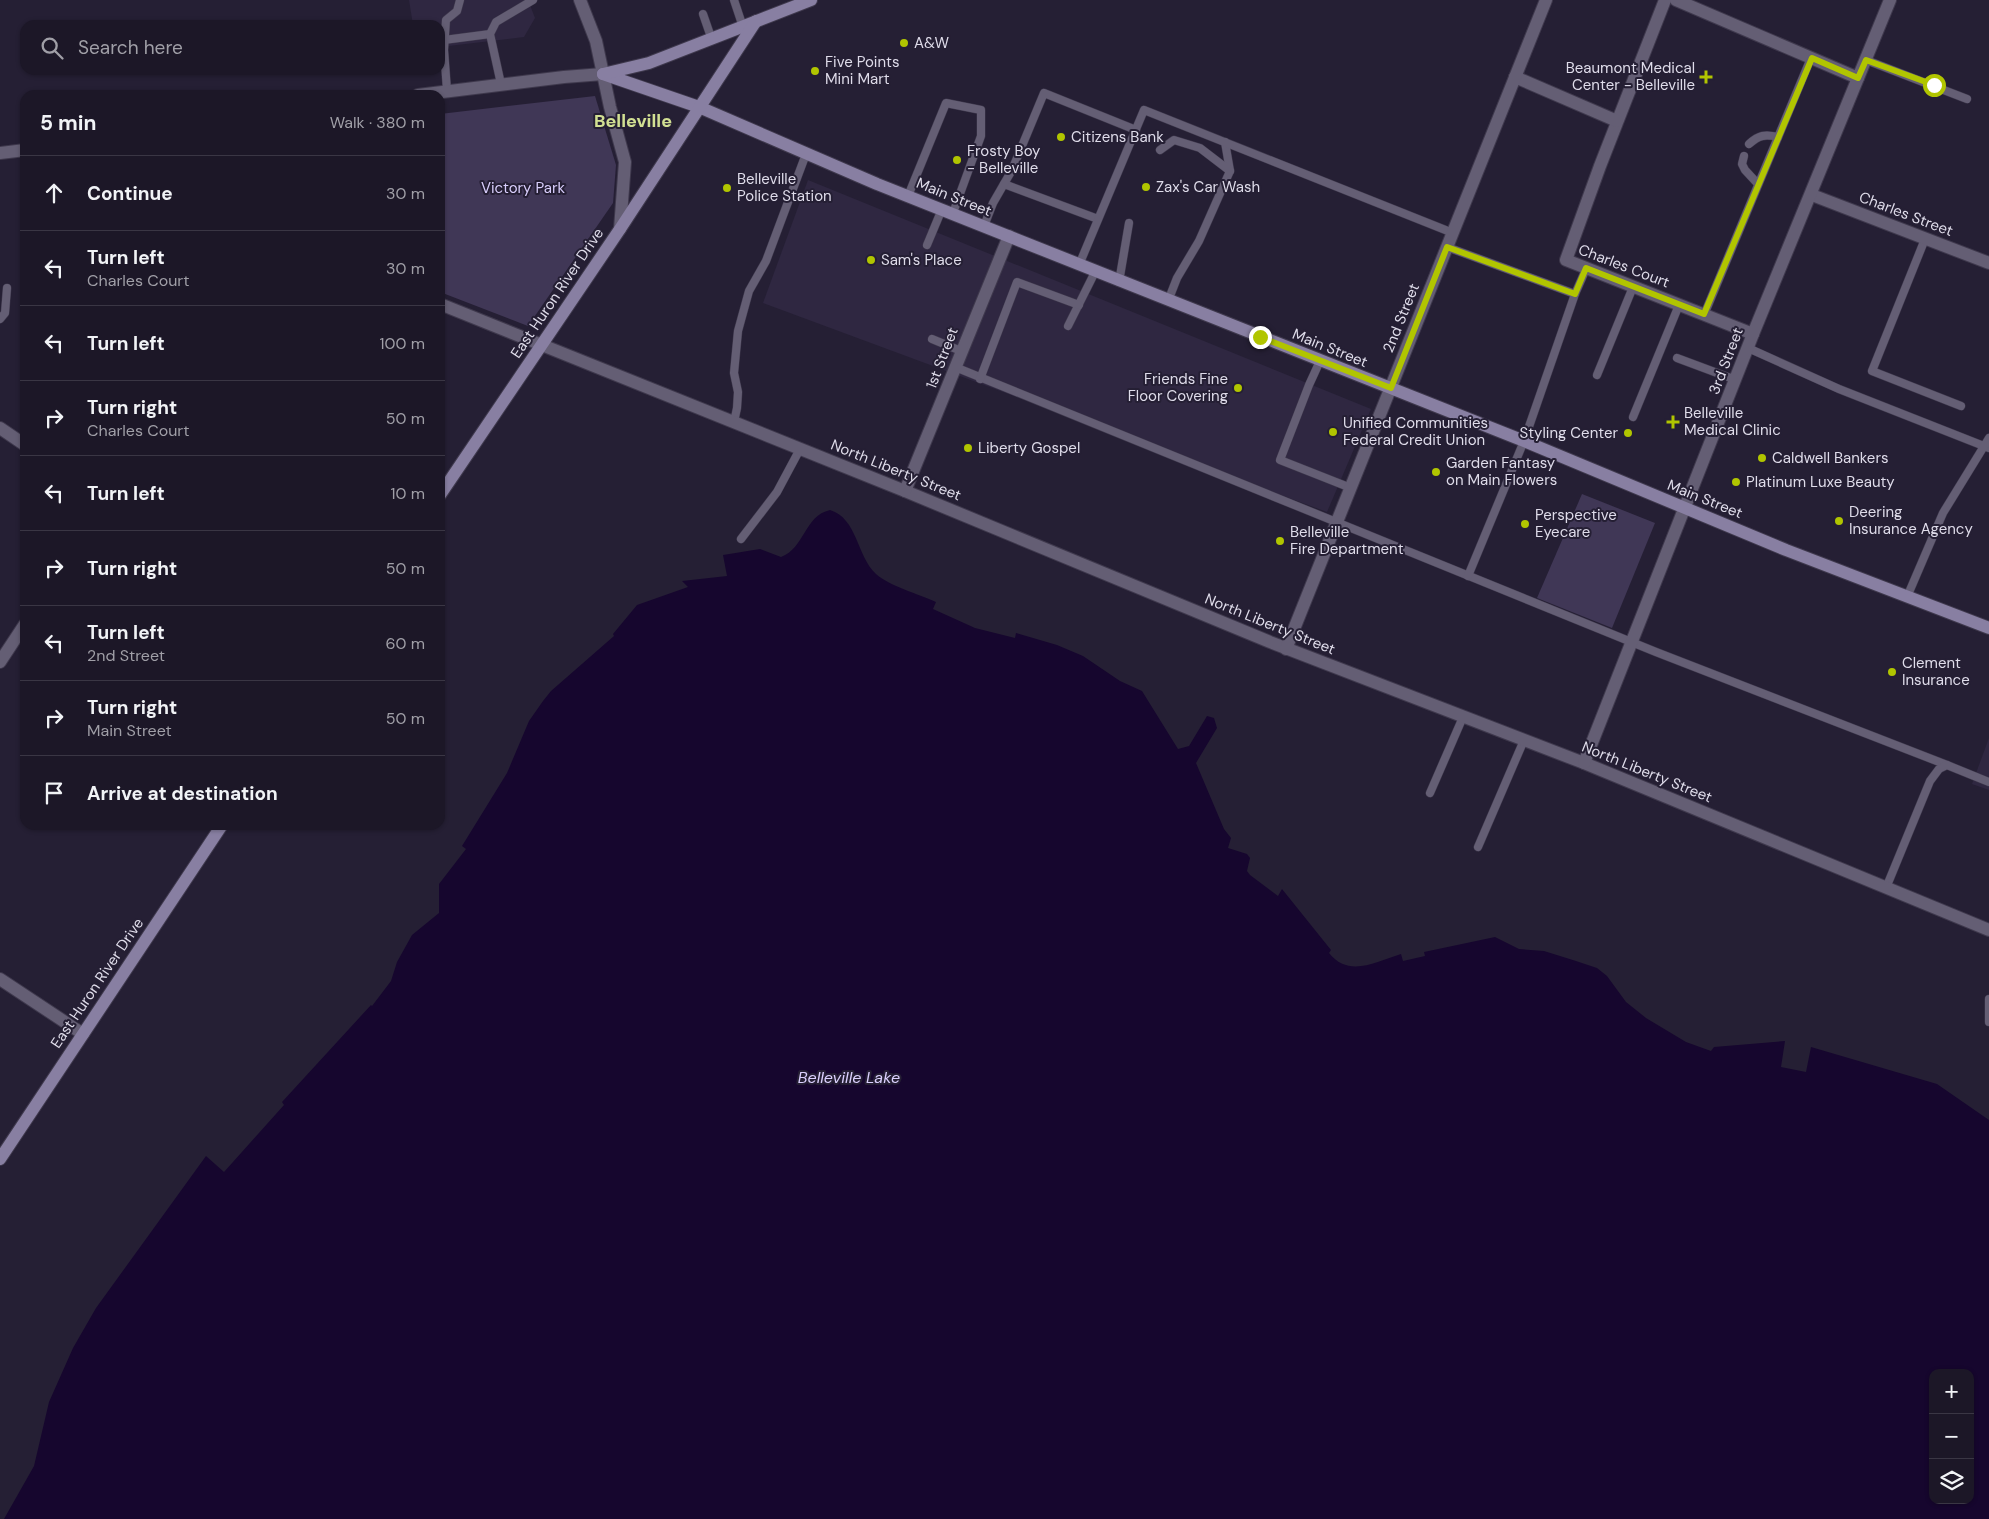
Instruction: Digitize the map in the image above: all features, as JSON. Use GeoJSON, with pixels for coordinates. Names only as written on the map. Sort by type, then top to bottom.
{"type":"FeatureCollection","features":[{"type":"Feature","properties":{"kind":"main road"},"geometry":{"type":"LineString","coordinates":[[603,74],[649,63],[811,0]]}},
{"type":"Feature","properties":{"kind":"main road","name":"East Huron River Drive"},"geometry":{"type":"LineString","coordinates":[[445,488],[620,229],[756,22]]}},
{"type":"Feature","properties":{"kind":"main road","name":"Main Street"},"geometry":{"type":"LineString","coordinates":[[603,74],[699,107],[806,154],[1119,282],[1391,388],[1686,509],[1989,628]]}},
{"type":"Feature","properties":{"kind":"main road","name":"East Huron River Drive"},"geometry":{"type":"LineString","coordinates":[[0,1159],[219,830]]}},
{"type":"Feature","properties":{"kind":"street"},"geometry":{"type":"LineString","coordinates":[[580,0],[596,41],[625,162],[620,229]]}},
{"type":"Feature","properties":{"kind":"street","name":"2nd Street"},"geometry":{"type":"LineString","coordinates":[[1286,649],[1546,0]]}},
{"type":"Feature","properties":{"kind":"street","name":"Charles Court"},"geometry":{"type":"LineString","coordinates":[[1665,0],[1617,121],[1566,260],[1753,334]]}},
{"type":"Feature","properties":{"kind":"street"},"geometry":{"type":"LineString","coordinates":[[1676,0],[1858,78]]}},
{"type":"Feature","properties":{"kind":"street","name":"3rd Street"},"geometry":{"type":"LineString","coordinates":[[1584,763],[1686,509],[1753,334],[1812,195],[1890,0]]}},
{"type":"Feature","properties":{"kind":"street"},"geometry":{"type":"LineString","coordinates":[[447,90],[603,74]]}},
{"type":"Feature","properties":{"kind":"street"},"geometry":{"type":"LineString","coordinates":[[1516,77],[1617,121]]}},
{"type":"Feature","properties":{"kind":"street"},"geometry":{"type":"LineString","coordinates":[[0,153],[20,151]]}},
{"type":"Feature","properties":{"kind":"street","name":"Charles Street"},"geometry":{"type":"LineString","coordinates":[[1812,195],[1989,263]]}},
{"type":"Feature","properties":{"kind":"street","name":"1st Street"},"geometry":{"type":"LineString","coordinates":[[905,491],[1009,236]]}},
{"type":"Feature","properties":{"kind":"street","name":"North Liberty Street"},"geometry":{"type":"LineString","coordinates":[[445,306],[905,491],[1286,649],[1584,763],[1989,930]]}},
{"type":"Feature","properties":{"kind":"street"},"geometry":{"type":"LineString","coordinates":[[0,428],[20,442]]}},
{"type":"Feature","properties":{"kind":"street"},"geometry":{"type":"LineString","coordinates":[[0,662],[20,632]]}},
{"type":"Feature","properties":{"kind":"street"},"geometry":{"type":"LineString","coordinates":[[0,979],[83,1034]]}},
{"type":"Feature","properties":{"kind":"lane"},"geometry":{"type":"LineString","coordinates":[[445,30],[446,20],[457,12],[460,0]]}},
{"type":"Feature","properties":{"kind":"lane"},"geometry":{"type":"LineString","coordinates":[[502,84],[490,34],[496,22],[533,0]]}},
{"type":"Feature","properties":{"kind":"lane"},"geometry":{"type":"LineString","coordinates":[[734,0],[743,27]]}},
{"type":"Feature","properties":{"kind":"lane"},"geometry":{"type":"LineString","coordinates":[[703,14],[712,40]]}},
{"type":"Feature","properties":{"kind":"lane"},"geometry":{"type":"LineString","coordinates":[[445,40],[490,34]]}},
{"type":"Feature","properties":{"kind":"lane"},"geometry":{"type":"LineString","coordinates":[[445,57],[447,90]]}},
{"type":"Feature","properties":{"kind":"lane"},"geometry":{"type":"LineString","coordinates":[[1704,314],[1812,58]]}},
{"type":"Feature","properties":{"kind":"lane"},"geometry":{"type":"LineString","coordinates":[[1866,60],[1967,99]]}},
{"type":"Feature","properties":{"kind":"lane"},"geometry":{"type":"LineString","coordinates":[[984,226],[1012,170],[1044,93],[1136,130]]}},
{"type":"Feature","properties":{"kind":"lane"},"geometry":{"type":"LineString","coordinates":[[908,196],[946,103],[981,110],[981,136],[948,211],[927,245]]}},
{"type":"Feature","properties":{"kind":"lane"},"geometry":{"type":"LineString","coordinates":[[1079,265],[1144,110],[1453,233]]}},
{"type":"Feature","properties":{"kind":"lane"},"geometry":{"type":"LineString","coordinates":[[1749,144],[1765,134],[1778,137]]}},
{"type":"Feature","properties":{"kind":"lane"},"geometry":{"type":"LineString","coordinates":[[1160,150],[1174,140],[1200,148],[1230,171]]}},
{"type":"Feature","properties":{"kind":"lane"},"geometry":{"type":"LineString","coordinates":[[1168,301],[1177,278],[1199,241],[1230,171],[1224,142]]}},
{"type":"Feature","properties":{"kind":"lane"},"geometry":{"type":"LineString","coordinates":[[734,422],[738,392],[734,373],[735,355],[740,323],[749,291],[766,261],[806,154]]}},
{"type":"Feature","properties":{"kind":"lane"},"geometry":{"type":"LineString","coordinates":[[1744,156],[1742,164],[1745,170],[1758,184]]}},
{"type":"Feature","properties":{"kind":"lane"},"geometry":{"type":"LineString","coordinates":[[1004,184],[1098,219]]}},
{"type":"Feature","properties":{"kind":"lane"},"geometry":{"type":"LineString","coordinates":[[1119,282],[1129,223]]}},
{"type":"Feature","properties":{"kind":"lane"},"geometry":{"type":"LineString","coordinates":[[1925,239],[1872,371],[1961,406]]}},
{"type":"Feature","properties":{"kind":"lane"},"geometry":{"type":"LineString","coordinates":[[1447,247],[1575,294]]}},
{"type":"Feature","properties":{"kind":"lane"},"geometry":{"type":"LineString","coordinates":[[1468,576],[1524,441],[1575,294],[1586,268]]}},
{"type":"Feature","properties":{"kind":"lane"},"geometry":{"type":"LineString","coordinates":[[1068,326],[1095,272]]}},
{"type":"Feature","properties":{"kind":"lane"},"geometry":{"type":"LineString","coordinates":[[980,379],[1017,282],[1079,305]]}},
{"type":"Feature","properties":{"kind":"lane"},"geometry":{"type":"LineString","coordinates":[[1597,375],[1633,287]]}},
{"type":"Feature","properties":{"kind":"lane"},"geometry":{"type":"LineString","coordinates":[[0,319],[5,313],[7,288]]}},
{"type":"Feature","properties":{"kind":"lane"},"geometry":{"type":"LineString","coordinates":[[1633,417],[1679,305]]}},
{"type":"Feature","properties":{"kind":"lane"},"geometry":{"type":"LineString","coordinates":[[932,339],[961,351]]}},
{"type":"Feature","properties":{"kind":"lane"},"geometry":{"type":"LineString","coordinates":[[1748,348],[1839,389],[1987,448]]}},
{"type":"Feature","properties":{"kind":"lane"},"geometry":{"type":"LineString","coordinates":[[1677,358],[1736,380]]}},
{"type":"Feature","properties":{"kind":"lane"},"geometry":{"type":"LineString","coordinates":[[1320,361],[1309,384],[1280,460],[1351,488]]}},
{"type":"Feature","properties":{"kind":"lane"},"geometry":{"type":"LineString","coordinates":[[955,367],[980,379],[1338,521],[1355,530],[1468,576],[1989,782]]}},
{"type":"Feature","properties":{"kind":"lane"},"geometry":{"type":"LineString","coordinates":[[1907,597],[1942,512],[1987,448],[1989,438]]}},
{"type":"Feature","properties":{"kind":"lane"},"geometry":{"type":"LineString","coordinates":[[740,539],[777,492],[800,449]]}},
{"type":"Feature","properties":{"kind":"lane"},"geometry":{"type":"LineString","coordinates":[[1430,793],[1463,717]]}},
{"type":"Feature","properties":{"kind":"lane"},"geometry":{"type":"LineString","coordinates":[[1478,847],[1524,740]]}},
{"type":"Feature","properties":{"kind":"lane"},"geometry":{"type":"LineString","coordinates":[[1886,888],[1930,781],[1939,769],[1948,765]]}},
{"type":"Feature","properties":{"kind":"lane"},"geometry":{"type":"LineString","coordinates":[[1989,998],[1989,1022]]}},
{"type":"Feature","properties":{"kind":"shaded area"},"geometry":{"type":"Polygon","coordinates":[[[409,0],[528,0],[535,18],[524,37],[445,46],[445,20],[412,20],[409,0]]]}},
{"type":"Feature","properties":{"kind":"shaded area"},"geometry":{"type":"Polygon","coordinates":[[[808,180],[1371,409],[1327,512],[763,303],[808,180]]]}},
{"type":"Feature","properties":{"kind":"shaded area"},"geometry":{"type":"Polygon","coordinates":[[[1989,738],[1989,790],[1972,784],[1989,738]]]}},
{"type":"Feature","properties":{"kind":"green space","name":"Victory Park"},"geometry":{"type":"Polygon","coordinates":[[[595,96],[616,165],[613,203],[528,326],[445,294],[445,113],[595,96]]]}},
{"type":"Feature","properties":{"kind":"green space"},"geometry":{"type":"Polygon","coordinates":[[[1582,494],[1655,523],[1612,628],[1537,598],[1582,494]]]}},
{"type":"Feature","properties":{"kind":"water","name":"Belleville Lake"},"geometry":{"type":"Polygon","coordinates":[[[830,510],[839,515],[852,529],[864,557],[876,574],[896,586],[936,602],[933,609],[975,628],[1015,638],[1016,633],[1057,645],[1083,656],[1120,681],[1142,691],[1178,749],[1189,746],[1207,716],[1214,718],[1217,728],[1196,763],[1224,829],[1231,838],[1228,848],[1247,854],[1250,858],[1247,871],[1250,875],[1278,896],[1282,889],[1331,950],[1329,953],[1337,961],[1345,965],[1363,966],[1401,954],[1403,961],[1425,956],[1424,952],[1495,937],[1519,949],[1544,951],[1597,968],[1607,976],[1626,1002],[1646,1018],[1686,1042],[1711,1051],[1714,1047],[1785,1041],[1781,1067],[1806,1072],[1811,1047],[1937,1084],[1989,1120],[1989,1519],[4,1519],[34,1466],[49,1402],[73,1348],[96,1308],[206,1156],[224,1172],[284,1105],[282,1102],[372,1006],[391,981],[397,962],[412,935],[439,913],[439,884],[466,849],[462,846],[507,773],[529,721],[551,691],[614,636],[613,634],[637,605],[688,587],[682,581],[727,576],[723,555],[760,549],[781,557],[795,547],[821,513],[830,510]]]}},
{"type":"Feature","properties":{"kind":"place","name":"A&W"},"geometry":{"type":"Point","coordinates":[904,43]}},
{"type":"Feature","properties":{"kind":"place","name":"Five Points Mini Mart"},"geometry":{"type":"Point","coordinates":[815,71]}},
{"type":"Feature","properties":{"kind":"place","name":"Beaumont Medical Center - Belleville"},"geometry":{"type":"Point","coordinates":[1706,77]}},
{"type":"Feature","properties":{"kind":"place","name":"Citizens Bank"},"geometry":{"type":"Point","coordinates":[1061,137]}},
{"type":"Feature","properties":{"kind":"place","name":"Frosty Boy - Belleville"},"geometry":{"type":"Point","coordinates":[957,160]}},
{"type":"Feature","properties":{"kind":"place","name":"Zax's Car Wash"},"geometry":{"type":"Point","coordinates":[1146,187]}},
{"type":"Feature","properties":{"kind":"place","name":"Belleville Police Station"},"geometry":{"type":"Point","coordinates":[727,188]}},
{"type":"Feature","properties":{"kind":"place","name":"Sam's Place"},"geometry":{"type":"Point","coordinates":[871,260]}},
{"type":"Feature","properties":{"kind":"place","name":"Friends Fine Floor Covering"},"geometry":{"type":"Point","coordinates":[1238,388]}},
{"type":"Feature","properties":{"kind":"place","name":"Belleville Medical Clinic"},"geometry":{"type":"Point","coordinates":[1673,422]}},
{"type":"Feature","properties":{"kind":"place","name":"Unified Communities Federal Credit Union"},"geometry":{"type":"Point","coordinates":[1333,432]}},
{"type":"Feature","properties":{"kind":"place","name":"Styling Center"},"geometry":{"type":"Point","coordinates":[1628,433]}},
{"type":"Feature","properties":{"kind":"place","name":"Liberty Gospel"},"geometry":{"type":"Point","coordinates":[968,448]}},
{"type":"Feature","properties":{"kind":"place","name":"Caldwell Bankers"},"geometry":{"type":"Point","coordinates":[1762,458]}},
{"type":"Feature","properties":{"kind":"place","name":"Garden Fantasy on Main Flowers"},"geometry":{"type":"Point","coordinates":[1436,472]}},
{"type":"Feature","properties":{"kind":"place","name":"Platinum Luxe Beauty"},"geometry":{"type":"Point","coordinates":[1736,482]}},
{"type":"Feature","properties":{"kind":"place","name":"Deering Insurance Agency"},"geometry":{"type":"Point","coordinates":[1839,521]}},
{"type":"Feature","properties":{"kind":"place","name":"Perspective Eyecare"},"geometry":{"type":"Point","coordinates":[1525,524]}},
{"type":"Feature","properties":{"kind":"place","name":"Belleville Fire Department"},"geometry":{"type":"Point","coordinates":[1280,541]}},
{"type":"Feature","properties":{"kind":"place","name":"Clement Insurance"},"geometry":{"type":"Point","coordinates":[1892,672]}},
{"type":"Feature","properties":{"kind":"district","name":"Belleville"},"geometry":{"type":"Point","coordinates":[633,121]}},
{"type":"Feature","properties":{"kind":"route"},"geometry":{"type":"LineString","coordinates":[[1260,337],[1391,388],[1447,247],[1575,294],[1586,268],[1704,314],[1812,58],[1858,78],[1866,60],[1934,85]]}}]}
